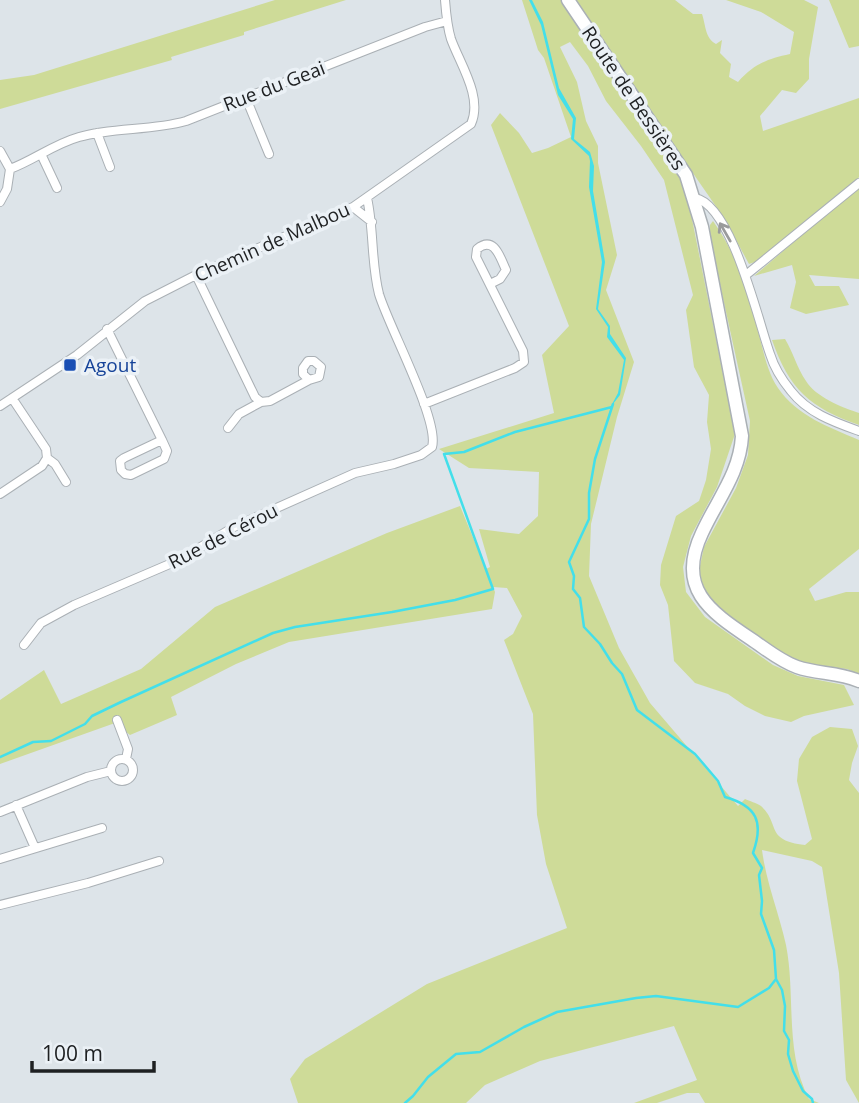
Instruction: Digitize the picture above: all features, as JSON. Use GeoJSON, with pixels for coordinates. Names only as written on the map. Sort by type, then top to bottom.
{"type":"FeatureCollection","features":[{"type":"Feature","properties":{"kind":"main road","name":"Route de Bessières"},"geometry":{"type":"LineString","coordinates":[[568,0],[676,158],[695,198],[742,436],[739,461],[701,534],[694,554],[692,569],[695,587],[712,611],[782,660],[799,668],[859,681]]}},
{"type":"Feature","properties":{"kind":"street","name":"Chemin de Malbou"},"geometry":{"type":"LineString","coordinates":[[0,406],[77,355],[145,302],[196,275],[353,207],[471,124],[474,116],[473,96],[450,36],[444,0]]}},
{"type":"Feature","properties":{"kind":"street","name":"Rue du Geai"},"geometry":{"type":"LineString","coordinates":[[10,169],[77,138],[97,133],[171,125],[425,27],[447,21]]}},
{"type":"Feature","properties":{"kind":"street"},"geometry":{"type":"LineString","coordinates":[[246,98],[269,154]]}},
{"type":"Feature","properties":{"kind":"street"},"geometry":{"type":"LineString","coordinates":[[97,133],[110,167]]}},
{"type":"Feature","properties":{"kind":"street"},"geometry":{"type":"LineString","coordinates":[[0,151],[10,169],[7,189],[0,202]]}},
{"type":"Feature","properties":{"kind":"street"},"geometry":{"type":"LineString","coordinates":[[41,154],[57,188]]}},
{"type":"Feature","properties":{"kind":"street"},"geometry":{"type":"LineString","coordinates":[[746,275],[859,183]]}},
{"type":"Feature","properties":{"kind":"street"},"geometry":{"type":"LineString","coordinates":[[367,198],[380,296],[424,404],[524,362],[523,351],[475,257],[482,244],[490,244],[496,248],[506,270],[500,279],[490,284]]}},
{"type":"Feature","properties":{"kind":"street"},"geometry":{"type":"LineString","coordinates":[[695,198],[704,201],[727,234],[746,275],[770,355],[791,392],[803,405],[859,431]]}},
{"type":"Feature","properties":{"kind":"street"},"geometry":{"type":"LineString","coordinates":[[353,207],[372,222]]}},
{"type":"Feature","properties":{"kind":"street"},"geometry":{"type":"LineString","coordinates":[[196,275],[255,397],[261,402]]}},
{"type":"Feature","properties":{"kind":"street"},"geometry":{"type":"LineString","coordinates":[[107,330],[162,440],[167,451],[164,459],[131,475],[121,470],[121,461],[124,458],[162,440]]}},
{"type":"Feature","properties":{"kind":"street"},"geometry":{"type":"LineString","coordinates":[[228,428],[239,414],[309,380]]}},
{"type":"Feature","properties":{"kind":"street"},"geometry":{"type":"LineString","coordinates":[[0,494],[43,466],[47,458],[46,449],[12,398]]}},
{"type":"Feature","properties":{"kind":"street","name":"Rue de Cérou"},"geometry":{"type":"LineString","coordinates":[[24,645],[41,623],[74,605],[179,560],[234,527],[355,473],[421,455],[432,447],[433,433],[424,404]]}},
{"type":"Feature","properties":{"kind":"street"},"geometry":{"type":"LineString","coordinates":[[47,458],[55,464],[66,482]]}},
{"type":"Feature","properties":{"kind":"street"},"geometry":{"type":"LineString","coordinates":[[117,720],[128,749],[126,759]]}},
{"type":"Feature","properties":{"kind":"street"},"geometry":{"type":"LineString","coordinates":[[111,771],[115,761],[126,759]]}},
{"type":"Feature","properties":{"kind":"street"},"geometry":{"type":"LineString","coordinates":[[111,771],[117,780],[128,780],[133,774],[133,767],[126,759]]}},
{"type":"Feature","properties":{"kind":"street"},"geometry":{"type":"LineString","coordinates":[[0,812],[87,777],[111,771]]}},
{"type":"Feature","properties":{"kind":"street"},"geometry":{"type":"LineString","coordinates":[[16,805],[35,848]]}},
{"type":"Feature","properties":{"kind":"street"},"geometry":{"type":"LineString","coordinates":[[0,859],[102,828]]}},
{"type":"Feature","properties":{"kind":"street"},"geometry":{"type":"LineString","coordinates":[[0,905],[88,883],[159,861]]}},
{"type":"Feature","properties":{"kind":"green space"},"geometry":{"type":"Polygon","coordinates":[[[275,0],[346,0],[171,57],[172,60],[0,109],[0,80],[34,75],[275,0]]]}},
{"type":"Feature","properties":{"kind":"green space"},"geometry":{"type":"Polygon","coordinates":[[[522,0],[561,0],[678,170],[686,189],[735,434],[717,487],[691,536],[683,567],[686,592],[705,617],[773,665],[798,676],[844,685],[854,705],[804,716],[791,722],[765,716],[728,694],[695,683],[674,661],[668,605],[660,585],[661,565],[676,516],[699,501],[711,449],[707,422],[709,395],[694,367],[686,310],[693,295],[664,180],[606,101],[588,66],[570,42],[560,47],[577,82],[586,121],[598,146],[598,163],[617,255],[606,290],[634,362],[617,417],[591,524],[589,576],[619,648],[650,703],[738,806],[745,799],[761,806],[778,835],[784,839],[805,845],[812,839],[797,781],[799,759],[812,737],[830,727],[852,729],[858,746],[849,780],[859,793],[859,1103],[846,1080],[839,973],[822,867],[812,861],[762,850],[786,945],[796,1062],[809,1099],[819,1103],[705,1103],[699,1093],[687,1093],[657,1103],[634,1103],[697,1080],[674,1026],[540,1061],[485,1085],[466,1103],[298,1103],[290,1079],[305,1059],[427,984],[567,928],[546,864],[537,815],[533,714],[504,640],[513,634],[522,616],[507,588],[493,587],[495,592],[492,609],[289,642],[236,664],[171,697],[177,715],[130,735],[115,723],[0,764],[0,700],[44,670],[61,704],[141,669],[215,607],[387,533],[460,506],[486,569],[490,567],[479,529],[519,534],[538,516],[539,472],[469,468],[439,449],[554,413],[542,355],[569,326],[491,125],[500,113],[519,133],[532,153],[571,137],[522,0]]]}},
{"type":"Feature","properties":{"kind":"green space"},"geometry":{"type":"Polygon","coordinates":[[[573,0],[675,0],[693,14],[702,14],[712,41],[716,44],[722,40],[720,53],[731,64],[729,77],[738,82],[761,63],[790,54],[794,32],[761,12],[726,0],[804,0],[818,7],[809,59],[809,79],[796,93],[782,90],[760,116],[763,131],[859,98],[859,177],[758,261],[749,264],[724,218],[573,0]]]}},
{"type":"Feature","properties":{"kind":"green space"},"geometry":{"type":"Polygon","coordinates":[[[829,0],[859,0],[859,46],[849,48],[829,0]]]}},
{"type":"Feature","properties":{"kind":"green space"},"geometry":{"type":"Polygon","coordinates":[[[859,186],[859,279],[809,275],[815,286],[839,286],[849,305],[806,314],[790,308],[796,282],[792,265],[754,276],[859,186]]]}},
{"type":"Feature","properties":{"kind":"green space"},"geometry":{"type":"Polygon","coordinates":[[[713,221],[741,274],[768,368],[778,388],[804,413],[859,440],[859,549],[809,589],[815,601],[846,592],[859,592],[859,674],[847,669],[794,660],[731,619],[713,603],[703,589],[698,575],[704,547],[736,488],[748,455],[750,421],[710,239],[710,225],[713,221]]]}},
{"type":"Feature","properties":{"kind":"green space"},"geometry":{"type":"Polygon","coordinates":[[[785,339],[810,387],[830,401],[859,413],[859,425],[814,404],[794,384],[772,340],[785,339]]]}},
{"type":"Feature","properties":{"kind":"water"},"geometry":{"type":"Polygon","coordinates":[[[529,0],[532,0],[543,22],[559,88],[576,118],[574,139],[590,152],[594,166],[593,191],[605,262],[598,309],[626,358],[620,395],[610,408],[618,393],[624,360],[607,337],[608,327],[596,309],[602,262],[589,187],[590,161],[589,156],[571,139],[573,119],[558,95],[541,25],[529,0]]]}},
{"type":"Feature","properties":{"kind":"waterway"},"geometry":{"type":"LineString","coordinates":[[613,404],[595,459],[589,493],[589,519],[569,562],[574,576],[573,589],[580,598],[584,627],[622,674],[637,710],[695,754],[718,781],[725,797],[744,805],[755,817],[758,832],[753,853],[762,868],[759,875],[761,914],[774,950],[776,979],[782,990],[785,1006],[784,1031],[789,1040],[788,1054],[803,1091],[813,1103]]}},
{"type":"Feature","properties":{"kind":"waterway"},"geometry":{"type":"LineString","coordinates":[[0,757],[33,742],[51,741],[85,724],[92,716],[273,633],[455,600],[493,589],[444,454],[464,452],[515,432],[612,407]]}},
{"type":"Feature","properties":{"kind":"waterway"},"geometry":{"type":"LineString","coordinates":[[405,1103],[428,1077],[456,1054],[480,1052],[557,1012],[656,996],[738,1007],[769,988],[776,979]]}},
{"type":"Feature","properties":{"kind":"place","name":"Agout"},"geometry":{"type":"Point","coordinates":[70,365]}}]}
